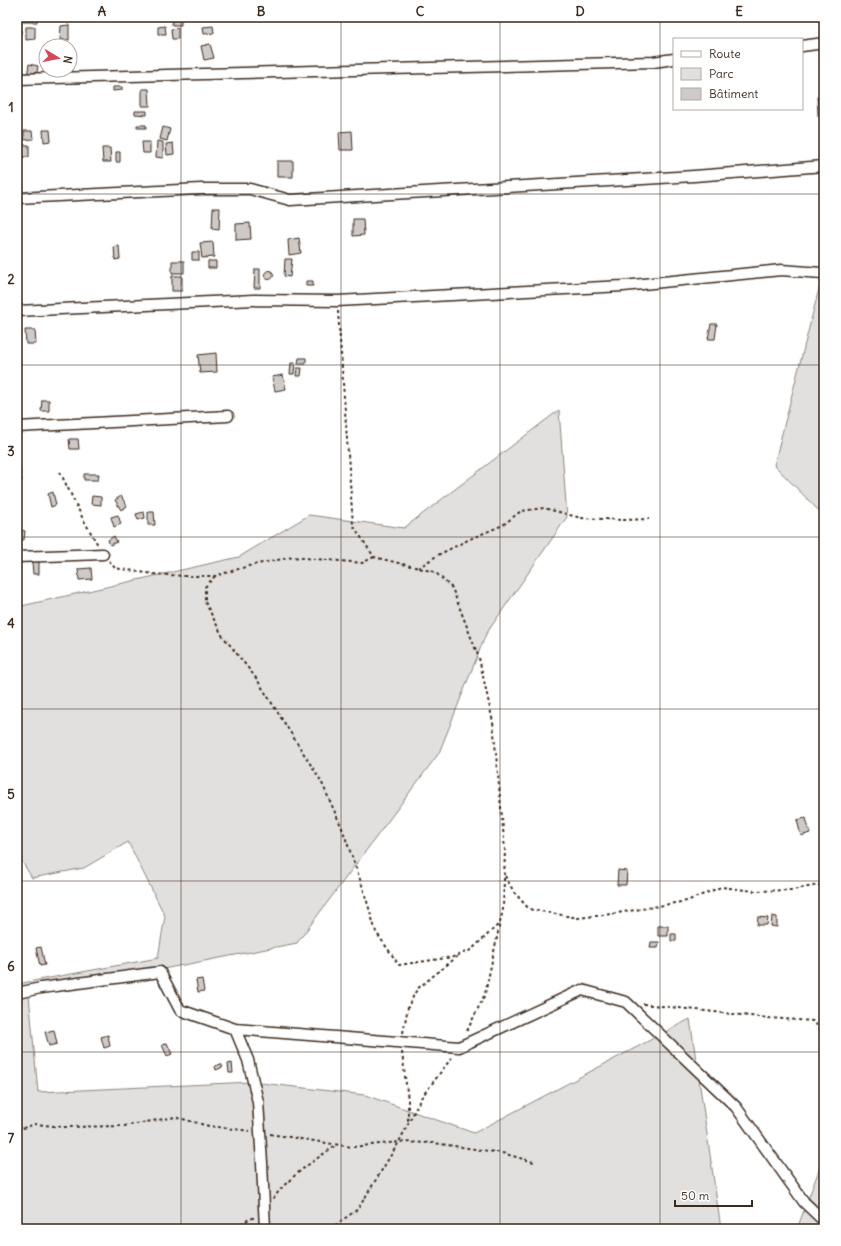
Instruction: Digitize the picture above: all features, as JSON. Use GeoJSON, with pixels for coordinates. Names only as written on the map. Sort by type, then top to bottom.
{"type":"FeatureCollection","features":[{"type":"Feature","properties":{"kind":"street"},"geometry":{"type":"LineString","coordinates":[[803,46],[824,43]]}},
{"type":"Feature","properties":{"kind":"street"},"geometry":{"type":"LineString","coordinates":[[17,79],[637,62],[673,59]]}},
{"type":"Feature","properties":{"kind":"street"},"geometry":{"type":"LineString","coordinates":[[17,198],[208,189],[250,189],[290,200],[686,177],[824,166]]}},
{"type":"Feature","properties":{"kind":"street"},"geometry":{"type":"LineString","coordinates":[[17,311],[254,300],[337,301],[624,286],[781,270],[822,273]]}},
{"type":"Feature","properties":{"kind":"street"},"geometry":{"type":"LineString","coordinates":[[17,427],[228,416]]}},
{"type":"Feature","properties":{"kind":"street"},"geometry":{"type":"LineString","coordinates":[[17,557],[103,554]]}},
{"type":"Feature","properties":{"kind":"street"},"geometry":{"type":"LineString","coordinates":[[17,994],[41,988],[160,972],[180,1010],[235,1029],[459,1047],[582,990],[626,1002],[736,1107],[804,1202],[824,1221]]}},
{"type":"Feature","properties":{"kind":"street"},"geometry":{"type":"LineString","coordinates":[[235,1029],[248,1060],[258,1102],[264,1229]]}},
{"type":"Feature","properties":{"kind":"path"},"geometry":{"type":"LineString","coordinates":[[337,301],[353,525],[374,557]]}},
{"type":"Feature","properties":{"kind":"path"},"geometry":{"type":"LineString","coordinates":[[60,472],[83,519],[103,554],[115,568],[185,576],[215,576],[252,565],[293,557],[362,563],[374,557],[435,572],[452,588],[479,658],[493,722],[505,850],[503,910],[485,994],[459,1047],[421,1098],[399,1142],[358,1208],[330,1229]]}},
{"type":"Feature","properties":{"kind":"path"},"geometry":{"type":"LineString","coordinates":[[418,568],[438,555],[470,539],[504,525],[521,511],[544,508],[581,518],[625,520],[649,519]]}},
{"type":"Feature","properties":{"kind":"path"},"geometry":{"type":"LineString","coordinates":[[215,576],[205,587],[204,602],[222,635],[256,678],[321,782],[342,828],[363,888],[376,932],[399,964],[453,957],[471,950],[501,922]]}},
{"type":"Feature","properties":{"kind":"path"},"geometry":{"type":"LineString","coordinates":[[505,875],[514,892],[529,909],[578,918],[612,914],[687,901],[721,887],[754,891],[792,890],[824,884]]}},
{"type":"Feature","properties":{"kind":"path"},"geometry":{"type":"LineString","coordinates":[[408,1124],[408,1100],[403,1064],[402,1043],[408,1007],[417,989],[461,954]]}},
{"type":"Feature","properties":{"kind":"path"},"geometry":{"type":"LineString","coordinates":[[626,1002],[768,1018],[813,1021],[824,1033]]}},
{"type":"Feature","properties":{"kind":"path"},"geometry":{"type":"LineString","coordinates":[[17,1130],[35,1124],[63,1127],[124,1126],[175,1117],[209,1126],[352,1146],[399,1142],[434,1143],[502,1153],[534,1162]]}},
{"type":"Feature","properties":{"kind":"path"},"geometry":{"type":"LineString","coordinates":[[238,1229],[243,1222],[263,1214],[279,1190],[313,1161],[337,1144]]}},
{"type":"Feature","properties":{"kind":"green space"},"geometry":{"type":"Polygon","coordinates":[[[824,273],[824,516],[774,465],[824,273]]]}},
{"type":"Feature","properties":{"kind":"green space"},"geometry":{"type":"Polygon","coordinates":[[[559,410],[567,517],[486,634],[439,753],[297,943],[29,995],[38,1092],[252,1082],[365,1095],[474,1133],[690,1019],[721,1229],[17,1229],[17,984],[158,958],[165,916],[128,842],[84,868],[32,878],[17,853],[17,607],[239,557],[309,515],[404,528],[559,410]]]}},
{"type":"Feature","properties":{"kind":"green space"},"geometry":{"type":"Polygon","coordinates":[[[824,1152],[824,1229],[797,1229],[822,1162],[824,1152]]]}},
{"type":"Feature","properties":{"kind":"building"},"geometry":{"type":"Polygon","coordinates":[[[23,17],[37,17],[37,22],[23,22],[23,17]]]}},
{"type":"Feature","properties":{"kind":"building"},"geometry":{"type":"Polygon","coordinates":[[[172,20],[181,20],[181,25],[172,25],[172,20]]]}},
{"type":"Feature","properties":{"kind":"building"},"geometry":{"type":"Polygon","coordinates":[[[69,25],[69,38],[60,38],[61,26],[69,25]]]}},
{"type":"Feature","properties":{"kind":"building"},"geometry":{"type":"Polygon","coordinates":[[[165,26],[166,34],[158,34],[158,27],[165,26]]]}},
{"type":"Feature","properties":{"kind":"building"},"geometry":{"type":"Polygon","coordinates":[[[213,26],[214,33],[204,34],[203,27],[213,26]]]}},
{"type":"Feature","properties":{"kind":"building"},"geometry":{"type":"Polygon","coordinates":[[[17,27],[21,27],[21,34],[17,34],[17,27]]]}},
{"type":"Feature","properties":{"kind":"building"},"geometry":{"type":"Polygon","coordinates":[[[26,27],[35,27],[35,39],[26,40],[26,27]]]}},
{"type":"Feature","properties":{"kind":"building"},"geometry":{"type":"Polygon","coordinates":[[[178,28],[178,39],[172,39],[171,29],[178,28]]]}},
{"type":"Feature","properties":{"kind":"building"},"geometry":{"type":"Polygon","coordinates":[[[210,44],[214,58],[204,60],[201,46],[210,44]]]}},
{"type":"Feature","properties":{"kind":"building"},"geometry":{"type":"Polygon","coordinates":[[[29,64],[38,66],[36,78],[27,77],[29,64]]]}},
{"type":"Feature","properties":{"kind":"building"},"geometry":{"type":"Polygon","coordinates":[[[113,87],[122,87],[122,90],[113,91],[113,87]]]}},
{"type":"Feature","properties":{"kind":"building"},"geometry":{"type":"Polygon","coordinates":[[[142,89],[149,89],[150,106],[142,106],[142,89]]]}},
{"type":"Feature","properties":{"kind":"building"},"geometry":{"type":"Polygon","coordinates":[[[817,97],[824,97],[824,115],[818,116],[817,97]]]}},
{"type":"Feature","properties":{"kind":"building"},"geometry":{"type":"Polygon","coordinates":[[[135,111],[147,111],[147,115],[135,114],[135,111]]]}},
{"type":"Feature","properties":{"kind":"building"},"geometry":{"type":"Polygon","coordinates":[[[137,125],[146,125],[146,128],[137,128],[137,125]]]}},
{"type":"Feature","properties":{"kind":"building"},"geometry":{"type":"Polygon","coordinates":[[[163,127],[170,129],[167,141],[160,139],[163,127]]]}},
{"type":"Feature","properties":{"kind":"building"},"geometry":{"type":"Polygon","coordinates":[[[43,130],[50,130],[51,141],[44,142],[43,130]]]}},
{"type":"Feature","properties":{"kind":"building"},"geometry":{"type":"Polygon","coordinates":[[[24,131],[32,131],[33,139],[24,140],[24,131]]]}},
{"type":"Feature","properties":{"kind":"building"},"geometry":{"type":"Polygon","coordinates":[[[352,131],[353,150],[340,150],[339,132],[352,131]]]}},
{"type":"Feature","properties":{"kind":"building"},"geometry":{"type":"Polygon","coordinates":[[[157,141],[163,142],[163,158],[156,157],[157,141]]]}},
{"type":"Feature","properties":{"kind":"building"},"geometry":{"type":"Polygon","coordinates":[[[142,142],[150,142],[150,153],[143,153],[142,142]]]}},
{"type":"Feature","properties":{"kind":"building"},"geometry":{"type":"Polygon","coordinates":[[[173,143],[174,154],[167,155],[166,144],[173,143]]]}},
{"type":"Feature","properties":{"kind":"building"},"geometry":{"type":"Polygon","coordinates":[[[17,145],[29,145],[29,157],[18,157],[17,145]]]}},
{"type":"Feature","properties":{"kind":"building"},"geometry":{"type":"Polygon","coordinates":[[[102,148],[110,148],[111,162],[103,162],[102,148]]]}},
{"type":"Feature","properties":{"kind":"building"},"geometry":{"type":"Polygon","coordinates":[[[116,152],[120,152],[120,162],[116,162],[116,152]]]}},
{"type":"Feature","properties":{"kind":"building"},"geometry":{"type":"Polygon","coordinates":[[[277,161],[293,161],[293,177],[277,177],[277,161]]]}},
{"type":"Feature","properties":{"kind":"building"},"geometry":{"type":"Polygon","coordinates":[[[213,208],[220,208],[219,230],[212,229],[213,208]]]}},
{"type":"Feature","properties":{"kind":"building"},"geometry":{"type":"Polygon","coordinates":[[[353,219],[363,219],[364,235],[353,236],[353,219]]]}},
{"type":"Feature","properties":{"kind":"building"},"geometry":{"type":"Polygon","coordinates":[[[250,223],[251,239],[236,240],[236,224],[250,223]]]}},
{"type":"Feature","properties":{"kind":"building"},"geometry":{"type":"Polygon","coordinates":[[[299,238],[301,253],[289,255],[288,240],[299,238]]]}},
{"type":"Feature","properties":{"kind":"building"},"geometry":{"type":"Polygon","coordinates":[[[213,242],[214,257],[202,258],[200,243],[213,242]]]}},
{"type":"Feature","properties":{"kind":"building"},"geometry":{"type":"Polygon","coordinates":[[[119,246],[120,259],[115,260],[114,247],[119,246]]]}},
{"type":"Feature","properties":{"kind":"building"},"geometry":{"type":"Polygon","coordinates":[[[192,252],[199,252],[199,260],[192,260],[192,252]]]}},
{"type":"Feature","properties":{"kind":"building"},"geometry":{"type":"Polygon","coordinates":[[[285,259],[292,259],[290,277],[284,276],[285,259]]]}},
{"type":"Feature","properties":{"kind":"building"},"geometry":{"type":"Polygon","coordinates":[[[172,261],[184,261],[184,273],[172,273],[172,261]]]}},
{"type":"Feature","properties":{"kind":"building"},"geometry":{"type":"Polygon","coordinates":[[[208,261],[216,261],[216,268],[208,268],[208,261]]]}},
{"type":"Feature","properties":{"kind":"building"},"geometry":{"type":"Polygon","coordinates":[[[255,269],[260,269],[260,288],[254,288],[255,269]]]}},
{"type":"Feature","properties":{"kind":"building"},"geometry":{"type":"Polygon","coordinates":[[[269,270],[274,275],[269,280],[264,275],[269,270]]]}},
{"type":"Feature","properties":{"kind":"building"},"geometry":{"type":"Polygon","coordinates":[[[172,276],[182,276],[182,291],[172,291],[172,276]]]}},
{"type":"Feature","properties":{"kind":"building"},"geometry":{"type":"Polygon","coordinates":[[[306,281],[313,281],[313,286],[306,286],[306,281]]]}},
{"type":"Feature","properties":{"kind":"building"},"geometry":{"type":"Polygon","coordinates":[[[711,324],[717,324],[715,339],[708,339],[711,324]]]}},
{"type":"Feature","properties":{"kind":"building"},"geometry":{"type":"Polygon","coordinates":[[[25,330],[35,330],[36,344],[26,344],[25,330]]]}},
{"type":"Feature","properties":{"kind":"building"},"geometry":{"type":"Polygon","coordinates":[[[216,353],[217,372],[200,373],[198,355],[216,353]]]}},
{"type":"Feature","properties":{"kind":"building"},"geometry":{"type":"Polygon","coordinates":[[[299,358],[306,358],[306,364],[298,364],[299,358]]]}},
{"type":"Feature","properties":{"kind":"building"},"geometry":{"type":"Polygon","coordinates":[[[291,363],[295,363],[294,374],[290,374],[291,363]]]}},
{"type":"Feature","properties":{"kind":"building"},"geometry":{"type":"Polygon","coordinates":[[[297,368],[302,368],[301,376],[296,376],[297,368]]]}},
{"type":"Feature","properties":{"kind":"building"},"geometry":{"type":"Polygon","coordinates":[[[283,375],[286,389],[275,391],[272,377],[283,375]]]}},
{"type":"Feature","properties":{"kind":"building"},"geometry":{"type":"Polygon","coordinates":[[[42,400],[49,400],[49,411],[41,411],[42,400]]]}},
{"type":"Feature","properties":{"kind":"building"},"geometry":{"type":"Polygon","coordinates":[[[69,439],[78,439],[79,449],[70,449],[69,439]]]}},
{"type":"Feature","properties":{"kind":"building"},"geometry":{"type":"Polygon","coordinates":[[[20,469],[22,481],[17,482],[17,470],[20,469]]]}},
{"type":"Feature","properties":{"kind":"building"},"geometry":{"type":"Polygon","coordinates":[[[84,474],[99,474],[98,480],[84,480],[84,474]]]}},
{"type":"Feature","properties":{"kind":"building"},"geometry":{"type":"Polygon","coordinates":[[[53,492],[56,505],[51,507],[48,494],[53,492]]]}},
{"type":"Feature","properties":{"kind":"building"},"geometry":{"type":"Polygon","coordinates":[[[92,496],[101,497],[101,505],[91,504],[92,496]]]}},
{"type":"Feature","properties":{"kind":"building"},"geometry":{"type":"Polygon","coordinates":[[[121,496],[127,506],[121,510],[115,500],[121,496]]]}},
{"type":"Feature","properties":{"kind":"building"},"geometry":{"type":"Polygon","coordinates":[[[144,512],[145,518],[138,520],[136,514],[144,512]]]}},
{"type":"Feature","properties":{"kind":"building"},"geometry":{"type":"Polygon","coordinates":[[[148,512],[154,512],[155,525],[148,525],[148,512]]]}},
{"type":"Feature","properties":{"kind":"building"},"geometry":{"type":"Polygon","coordinates":[[[118,515],[121,524],[114,527],[111,517],[118,515]]]}},
{"type":"Feature","properties":{"kind":"building"},"geometry":{"type":"Polygon","coordinates":[[[17,529],[25,531],[24,540],[17,539],[17,529]]]}},
{"type":"Feature","properties":{"kind":"building"},"geometry":{"type":"Polygon","coordinates":[[[114,536],[117,542],[110,545],[108,540],[114,536]]]}},
{"type":"Feature","properties":{"kind":"building"},"geometry":{"type":"Polygon","coordinates":[[[32,561],[39,561],[39,574],[33,574],[32,561]]]}},
{"type":"Feature","properties":{"kind":"building"},"geometry":{"type":"Polygon","coordinates":[[[91,568],[92,579],[79,580],[78,569],[91,568]]]}},
{"type":"Feature","properties":{"kind":"building"},"geometry":{"type":"Polygon","coordinates":[[[806,818],[810,833],[801,836],[797,820],[806,818]]]}},
{"type":"Feature","properties":{"kind":"building"},"geometry":{"type":"Polygon","coordinates":[[[618,870],[627,871],[626,885],[617,885],[618,870]]]}},
{"type":"Feature","properties":{"kind":"building"},"geometry":{"type":"Polygon","coordinates":[[[772,916],[777,917],[777,927],[771,926],[772,916]]]}},
{"type":"Feature","properties":{"kind":"building"},"geometry":{"type":"Polygon","coordinates":[[[758,917],[768,918],[767,925],[757,925],[758,917]]]}},
{"type":"Feature","properties":{"kind":"building"},"geometry":{"type":"Polygon","coordinates":[[[658,926],[668,926],[668,936],[658,936],[658,926]]]}},
{"type":"Feature","properties":{"kind":"building"},"geometry":{"type":"Polygon","coordinates":[[[671,934],[676,934],[676,941],[671,941],[671,934]]]}},
{"type":"Feature","properties":{"kind":"building"},"geometry":{"type":"Polygon","coordinates":[[[651,942],[659,942],[658,948],[650,948],[651,942]]]}},
{"type":"Feature","properties":{"kind":"building"},"geometry":{"type":"Polygon","coordinates":[[[41,947],[45,965],[40,966],[36,948],[41,947]]]}},
{"type":"Feature","properties":{"kind":"building"},"geometry":{"type":"Polygon","coordinates":[[[202,979],[204,991],[198,992],[196,980],[202,979]]]}},
{"type":"Feature","properties":{"kind":"building"},"geometry":{"type":"Polygon","coordinates":[[[54,1030],[57,1044],[49,1046],[45,1032],[54,1030]]]}},
{"type":"Feature","properties":{"kind":"building"},"geometry":{"type":"Polygon","coordinates":[[[108,1035],[110,1046],[104,1048],[101,1037],[108,1035]]]}},
{"type":"Feature","properties":{"kind":"building"},"geometry":{"type":"Polygon","coordinates":[[[167,1043],[172,1054],[167,1056],[162,1045],[167,1043]]]}},
{"type":"Feature","properties":{"kind":"building"},"geometry":{"type":"Polygon","coordinates":[[[232,1063],[233,1073],[229,1073],[228,1064],[232,1063]]]}},
{"type":"Feature","properties":{"kind":"building"},"geometry":{"type":"Polygon","coordinates":[[[221,1064],[223,1067],[216,1070],[215,1066],[221,1064]]]}}]}
